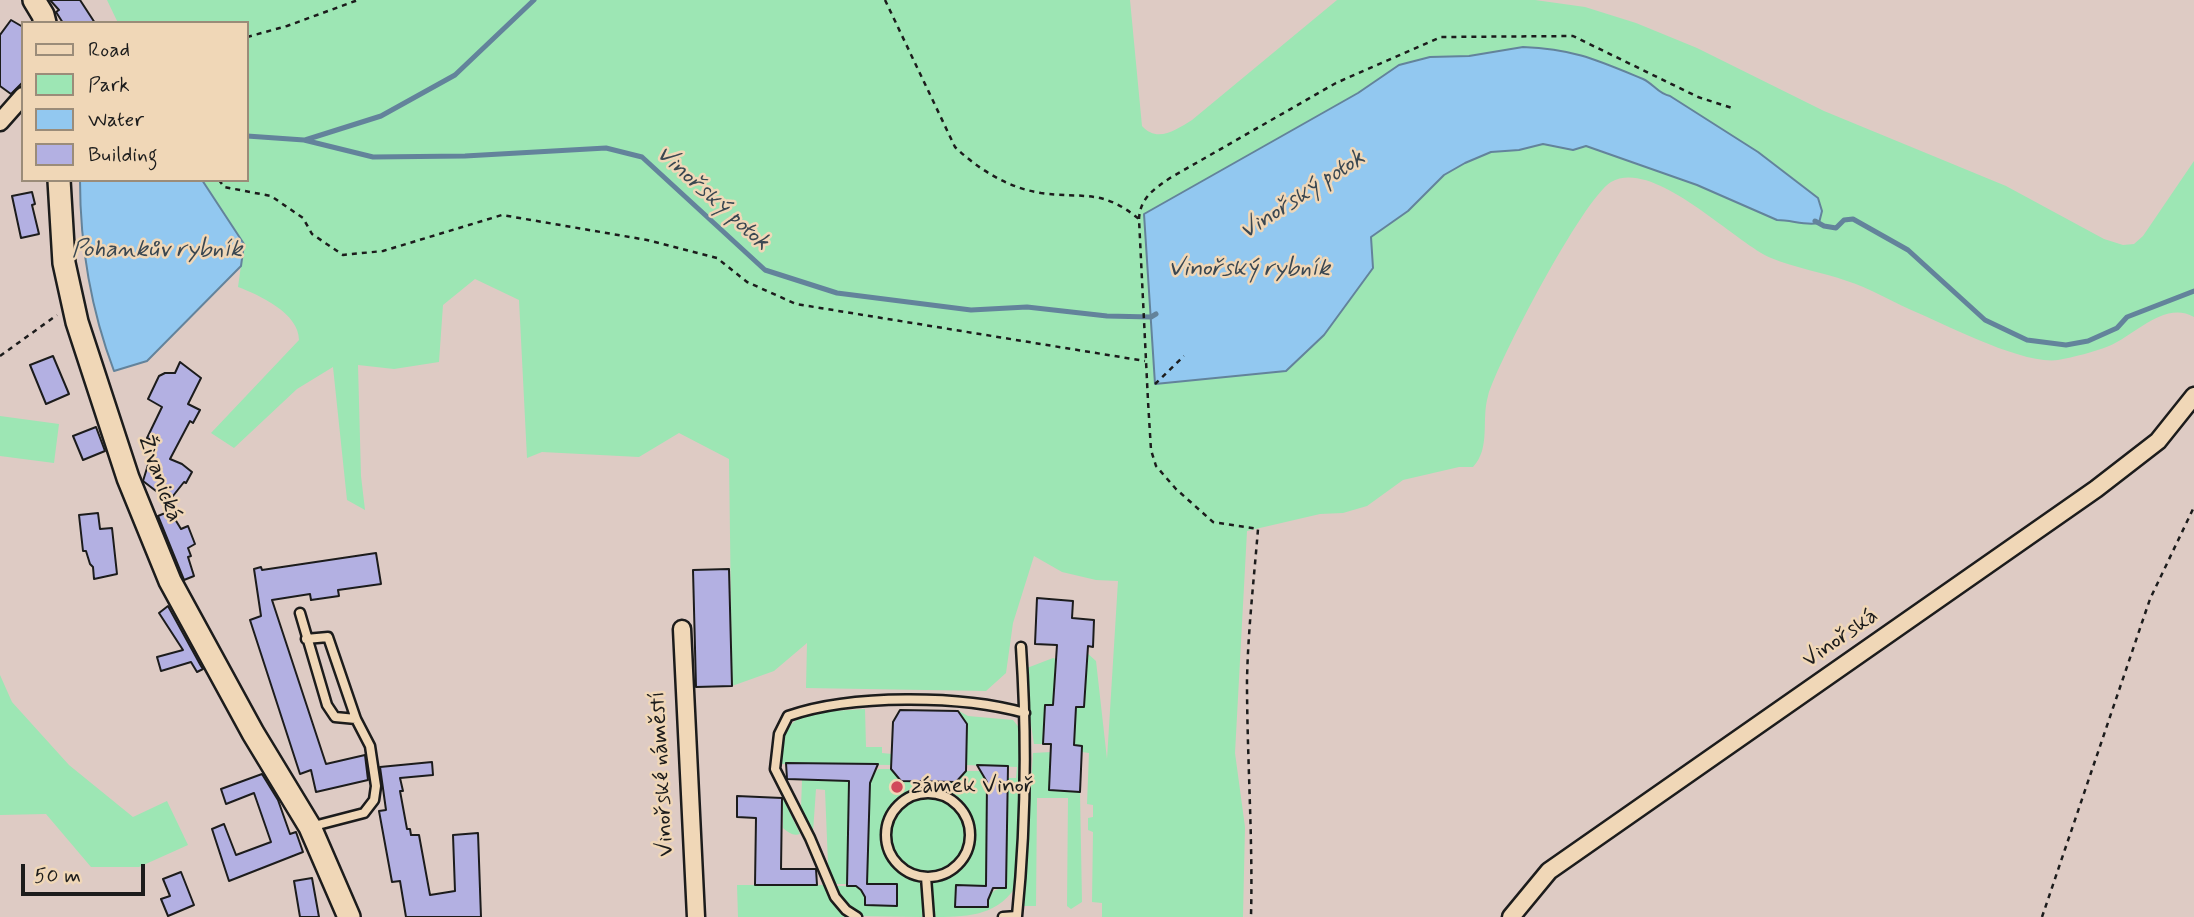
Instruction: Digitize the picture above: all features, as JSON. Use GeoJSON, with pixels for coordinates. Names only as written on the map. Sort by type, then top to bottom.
{"type":"FeatureCollection","features":[{"type":"Feature","properties":{"kind":"street"},"geometry":{"type":"LineString","coordinates":[[34,0],[44,21]]}},
{"type":"Feature","properties":{"kind":"street"},"geometry":{"type":"LineString","coordinates":[[0,122],[21,98]]}},
{"type":"Feature","properties":{"kind":"street","name":"Živanická"},"geometry":{"type":"LineString","coordinates":[[59,182],[64,263],[73,302],[128,478],[170,581],[226,686],[310,827]]}},
{"type":"Feature","properties":{"kind":"street","name":"Vinořská"},"geometry":{"type":"LineString","coordinates":[[1511,917],[1549,871],[2096,489],[2158,441],[2194,396]]}},
{"type":"Feature","properties":{"kind":"street","name":"Vinořské náměstí"},"geometry":{"type":"LineString","coordinates":[[682,629],[696,917]]}},
{"type":"Feature","properties":{"kind":"street"},"geometry":{"type":"LineString","coordinates":[[310,827],[349,917]]}},
{"type":"Feature","properties":{"kind":"lane"},"geometry":{"type":"LineString","coordinates":[[300,613],[327,705],[335,717],[356,719]]}},
{"type":"Feature","properties":{"kind":"lane"},"geometry":{"type":"LineString","coordinates":[[306,639],[328,636],[356,719],[370,746],[376,786],[373,800],[364,813],[310,827]]}},
{"type":"Feature","properties":{"kind":"lane"},"geometry":{"type":"LineString","coordinates":[[1017,916],[1024,846],[1025,713],[1021,648]]}},
{"type":"Feature","properties":{"kind":"lane"},"geometry":{"type":"LineString","coordinates":[[857,917],[846,911],[835,897],[810,838],[775,769],[779,734],[788,716],[810,708],[884,699],[995,705],[1025,713]]}},
{"type":"Feature","properties":{"kind":"lane"},"geometry":{"type":"LineString","coordinates":[[927,792],[942,794],[963,811],[970,836],[968,849],[961,861],[939,876],[926,877],[911,874],[899,866],[890,855],[886,834],[891,813],[900,802],[913,794],[927,792]]}},
{"type":"Feature","properties":{"kind":"lane"},"geometry":{"type":"LineString","coordinates":[[926,877],[929,917]]}},
{"type":"Feature","properties":{"kind":"lane"},"geometry":{"type":"LineString","coordinates":[[1003,917],[1026,917]]}},
{"type":"Feature","properties":{"kind":"path"},"geometry":{"type":"LineString","coordinates":[[248,37],[287,26],[358,0]]}},
{"type":"Feature","properties":{"kind":"path"},"geometry":{"type":"LineString","coordinates":[[885,0],[955,147],[974,165],[1000,179],[1040,193],[1094,195],[1126,209],[1139,219]]}},
{"type":"Feature","properties":{"kind":"path"},"geometry":{"type":"LineString","coordinates":[[1251,917],[1253,846],[1247,763],[1247,676],[1258,529],[1213,523],[1176,489],[1156,466],[1152,450],[1145,361],[1140,206],[1149,192],[1170,178],[1336,83],[1441,37],[1573,36],[1699,97],[1732,108]]}},
{"type":"Feature","properties":{"kind":"path"},"geometry":{"type":"LineString","coordinates":[[221,182],[225,187],[271,196],[303,218],[312,234],[343,255],[383,251],[502,215],[647,240],[717,258],[747,282],[796,304],[1145,361]]}},
{"type":"Feature","properties":{"kind":"path"},"geometry":{"type":"LineString","coordinates":[[0,356],[73,302]]}},
{"type":"Feature","properties":{"kind":"path"},"geometry":{"type":"LineString","coordinates":[[1155,384],[1184,356]]}},
{"type":"Feature","properties":{"kind":"path"},"geometry":{"type":"LineString","coordinates":[[2042,917],[2151,599],[2194,508]]}},
{"type":"Feature","properties":{"kind":"green space"},"geometry":{"type":"Polygon","coordinates":[[[107,0],[1130,0],[1142,126],[1154,134],[1160,134],[1173,131],[1192,120],[1337,0],[1535,0],[1585,7],[1636,23],[1697,48],[1824,111],[2006,186],[2104,239],[2123,245],[2134,244],[2143,236],[2194,161],[2194,317],[2183,313],[2161,316],[2109,346],[2058,360],[2043,360],[2005,350],[1855,284],[1771,258],[1693,204],[1648,181],[1628,177],[1611,182],[1598,195],[1562,248],[1508,350],[1488,396],[1484,442],[1479,459],[1473,467],[1459,467],[1403,480],[1367,506],[1343,513],[1320,514],[1247,531],[1235,753],[1245,827],[1243,917],[1102,917],[1102,903],[1092,902],[1093,832],[1088,830],[1088,818],[1093,817],[1093,805],[1087,804],[1089,753],[1082,752],[1082,746],[1074,745],[1076,707],[1084,707],[1086,652],[1096,661],[1107,759],[1118,581],[1096,580],[1062,572],[1034,556],[1013,623],[1006,673],[986,691],[806,688],[807,643],[774,671],[732,686],[729,459],[679,433],[639,457],[542,452],[527,458],[519,300],[475,279],[443,305],[439,362],[394,369],[358,365],[361,476],[365,510],[347,500],[333,367],[297,389],[234,448],[211,433],[299,340],[297,330],[285,313],[267,300],[238,287],[244,244],[203,182],[248,182],[248,21],[117,21],[107,0]],[[1523,47],[1469,56],[1430,57],[1399,65],[1358,93],[1237,162],[1371,237],[1408,211],[1444,175],[1465,163],[1491,152],[1519,150],[1544,144],[1573,150],[1586,146],[1611,153],[1697,185],[1777,220],[1819,223],[1799,183],[1758,152],[1670,96],[1662,95],[1650,82],[1523,47]]]}},
{"type":"Feature","properties":{"kind":"green space"},"geometry":{"type":"Polygon","coordinates":[[[0,416],[59,424],[54,463],[0,456],[0,416]]]}},
{"type":"Feature","properties":{"kind":"green space"},"geometry":{"type":"Polygon","coordinates":[[[1056,659],[1053,705],[1043,744],[1034,744],[1028,706],[1027,668],[1056,659]]]}},
{"type":"Feature","properties":{"kind":"green space"},"geometry":{"type":"Polygon","coordinates":[[[0,675],[12,702],[69,765],[133,817],[167,801],[188,845],[139,867],[91,867],[46,814],[0,815],[0,675]]]}},
{"type":"Feature","properties":{"kind":"green space"},"geometry":{"type":"Polygon","coordinates":[[[865,709],[866,747],[882,747],[882,753],[892,754],[892,765],[781,764],[782,745],[787,731],[795,721],[818,712],[865,709]]]}},
{"type":"Feature","properties":{"kind":"green space"},"geometry":{"type":"Polygon","coordinates":[[[959,711],[968,716],[1013,720],[1021,730],[1024,755],[1015,888],[1007,898],[989,910],[955,917],[930,917],[931,885],[962,865],[972,847],[974,828],[967,808],[939,785],[941,782],[957,782],[957,777],[966,771],[979,771],[987,778],[986,886],[956,885],[955,906],[987,907],[992,893],[1006,888],[1008,778],[1016,778],[1017,767],[966,765],[967,729],[959,711]]]}},
{"type":"Feature","properties":{"kind":"green space"},"geometry":{"type":"Polygon","coordinates":[[[1051,752],[1049,790],[1080,792],[1082,902],[1071,909],[1067,906],[1068,798],[1037,798],[1036,906],[1023,906],[1033,753],[1051,752]]]}},
{"type":"Feature","properties":{"kind":"green space"},"geometry":{"type":"Polygon","coordinates":[[[878,769],[892,769],[900,776],[900,781],[916,782],[917,786],[905,793],[887,812],[880,836],[888,859],[898,870],[914,877],[921,884],[924,900],[922,917],[860,916],[845,903],[835,886],[857,886],[865,895],[865,905],[897,905],[897,885],[867,884],[870,776],[878,769]]]}},
{"type":"Feature","properties":{"kind":"green space"},"geometry":{"type":"Polygon","coordinates":[[[849,776],[847,884],[835,884],[828,864],[825,790],[816,789],[813,832],[801,808],[802,780],[840,780],[849,776]]]}},
{"type":"Feature","properties":{"kind":"green space"},"geometry":{"type":"Polygon","coordinates":[[[928,795],[942,798],[955,806],[963,819],[966,833],[963,847],[955,860],[942,868],[928,871],[914,868],[901,860],[893,847],[890,833],[893,819],[901,806],[914,798],[928,795]]]}},
{"type":"Feature","properties":{"kind":"green space"},"geometry":{"type":"Polygon","coordinates":[[[783,798],[800,834],[791,834],[783,828],[783,798]]]}},
{"type":"Feature","properties":{"kind":"green space"},"geometry":{"type":"Polygon","coordinates":[[[737,885],[826,885],[836,908],[846,917],[738,917],[737,885]]]}},
{"type":"Feature","properties":{"kind":"water","name":"Vinořský rybník"},"geometry":{"type":"Polygon","coordinates":[[[1523,47],[1557,50],[1585,57],[1647,81],[1758,152],[1818,198],[1822,211],[1819,223],[1777,220],[1697,185],[1586,146],[1573,150],[1543,144],[1519,150],[1491,152],[1444,175],[1408,211],[1371,237],[1373,268],[1324,335],[1286,371],[1155,384],[1144,214],[1358,93],[1399,65],[1430,57],[1469,56],[1523,47]]]}},
{"type":"Feature","properties":{"kind":"water","name":"Pohankův rybník"},"geometry":{"type":"Polygon","coordinates":[[[80,182],[203,182],[244,244],[241,266],[147,361],[114,371],[93,301],[82,229],[80,182]]]}},
{"type":"Feature","properties":{"kind":"building"},"geometry":{"type":"Polygon","coordinates":[[[50,0],[80,0],[94,21],[62,21],[56,12],[59,10],[50,0]]]}},
{"type":"Feature","properties":{"kind":"building"},"geometry":{"type":"Polygon","coordinates":[[[11,20],[21,26],[21,84],[11,94],[0,86],[0,35],[11,20]]]}},
{"type":"Feature","properties":{"kind":"building"},"geometry":{"type":"Polygon","coordinates":[[[32,192],[35,204],[32,205],[39,234],[21,238],[12,196],[32,192]]]}},
{"type":"Feature","properties":{"kind":"building"},"geometry":{"type":"Polygon","coordinates":[[[53,356],[69,394],[46,404],[30,365],[53,356]]]}},
{"type":"Feature","properties":{"kind":"building"},"geometry":{"type":"Polygon","coordinates":[[[180,362],[201,378],[188,404],[200,410],[193,423],[190,421],[170,459],[192,472],[186,483],[184,482],[169,501],[143,481],[155,442],[147,438],[162,407],[148,399],[159,376],[175,373],[180,362]]]}},
{"type":"Feature","properties":{"kind":"building"},"geometry":{"type":"Polygon","coordinates":[[[96,427],[105,451],[83,460],[73,436],[96,427]]]}},
{"type":"Feature","properties":{"kind":"building"},"geometry":{"type":"Polygon","coordinates":[[[170,511],[181,529],[188,526],[195,544],[188,548],[194,576],[184,580],[158,516],[170,511]]]}},
{"type":"Feature","properties":{"kind":"building"},"geometry":{"type":"Polygon","coordinates":[[[98,513],[100,529],[112,528],[117,574],[94,579],[93,567],[86,551],[83,551],[79,515],[98,513]]]}},
{"type":"Feature","properties":{"kind":"building"},"geometry":{"type":"Polygon","coordinates":[[[376,553],[381,584],[338,590],[339,596],[311,600],[310,594],[272,600],[326,764],[365,755],[368,780],[316,792],[311,770],[300,774],[250,620],[261,616],[254,569],[376,553]]]}},
{"type":"Feature","properties":{"kind":"building"},"geometry":{"type":"Polygon","coordinates":[[[729,569],[732,686],[696,687],[693,570],[729,569]]]}},
{"type":"Feature","properties":{"kind":"building"},"geometry":{"type":"Polygon","coordinates":[[[1037,598],[1073,601],[1072,618],[1094,620],[1093,647],[1088,646],[1084,707],[1076,707],[1074,745],[1082,746],[1080,792],[1049,790],[1051,744],[1043,744],[1045,705],[1053,705],[1057,645],[1035,644],[1037,598]]]}},
{"type":"Feature","properties":{"kind":"building"},"geometry":{"type":"Polygon","coordinates":[[[168,606],[203,669],[197,672],[191,662],[161,671],[157,657],[183,650],[159,613],[168,606]]]}},
{"type":"Feature","properties":{"kind":"building"},"geometry":{"type":"Polygon","coordinates":[[[900,710],[958,711],[967,724],[966,771],[956,782],[901,781],[891,769],[893,722],[900,710]]]}},
{"type":"Feature","properties":{"kind":"building"},"geometry":{"type":"Polygon","coordinates":[[[432,762],[433,775],[400,778],[407,829],[410,829],[411,835],[419,835],[430,895],[455,891],[453,835],[478,833],[481,917],[406,917],[400,881],[392,882],[379,811],[386,810],[380,767],[432,762]]]}},
{"type":"Feature","properties":{"kind":"building"},"geometry":{"type":"Polygon","coordinates":[[[786,763],[878,764],[870,783],[867,884],[897,884],[897,906],[865,905],[861,890],[856,886],[847,886],[849,781],[787,779],[786,763]]]}},
{"type":"Feature","properties":{"kind":"building"},"geometry":{"type":"Polygon","coordinates":[[[977,765],[1008,766],[1006,888],[993,888],[988,907],[955,907],[956,885],[986,886],[987,782],[977,765]]]}},
{"type":"Feature","properties":{"kind":"building"},"geometry":{"type":"Polygon","coordinates":[[[262,774],[278,800],[290,834],[296,832],[303,852],[229,881],[212,829],[224,824],[236,855],[271,842],[254,793],[226,804],[221,789],[262,774]]]}},
{"type":"Feature","properties":{"kind":"building"},"geometry":{"type":"Polygon","coordinates":[[[737,796],[782,798],[781,869],[816,869],[817,885],[755,885],[756,818],[737,817],[737,796]]]}},
{"type":"Feature","properties":{"kind":"building"},"geometry":{"type":"Polygon","coordinates":[[[181,872],[194,905],[168,916],[161,899],[170,896],[163,879],[181,872]]]}},
{"type":"Feature","properties":{"kind":"building"},"geometry":{"type":"Polygon","coordinates":[[[312,878],[319,917],[300,917],[294,881],[312,878]]]}},
{"type":"Feature","properties":{"kind":"waterway"},"geometry":{"type":"LineString","coordinates":[[305,140],[381,116],[455,75],[534,0]]}},
{"type":"Feature","properties":{"kind":"waterway","name":"Vinořský potok"},"geometry":{"type":"LineString","coordinates":[[248,136],[304,140],[373,157],[465,156],[606,148],[642,157],[765,270],[837,293],[971,310],[1027,307],[1107,316],[1151,317],[1156,314]]}},
{"type":"Feature","properties":{"kind":"waterway","name":"Vinořský potok"},"geometry":{"type":"LineString","coordinates":[[1815,221],[1836,228],[1844,220],[1853,219],[1908,250],[1985,320],[2027,340],[2066,345],[2088,341],[2117,328],[2127,317],[2194,291]]}},
{"type":"Feature","properties":{"kind":"place","name":"zámek Vinoř"},"geometry":{"type":"Point","coordinates":[897,787]}}]}
